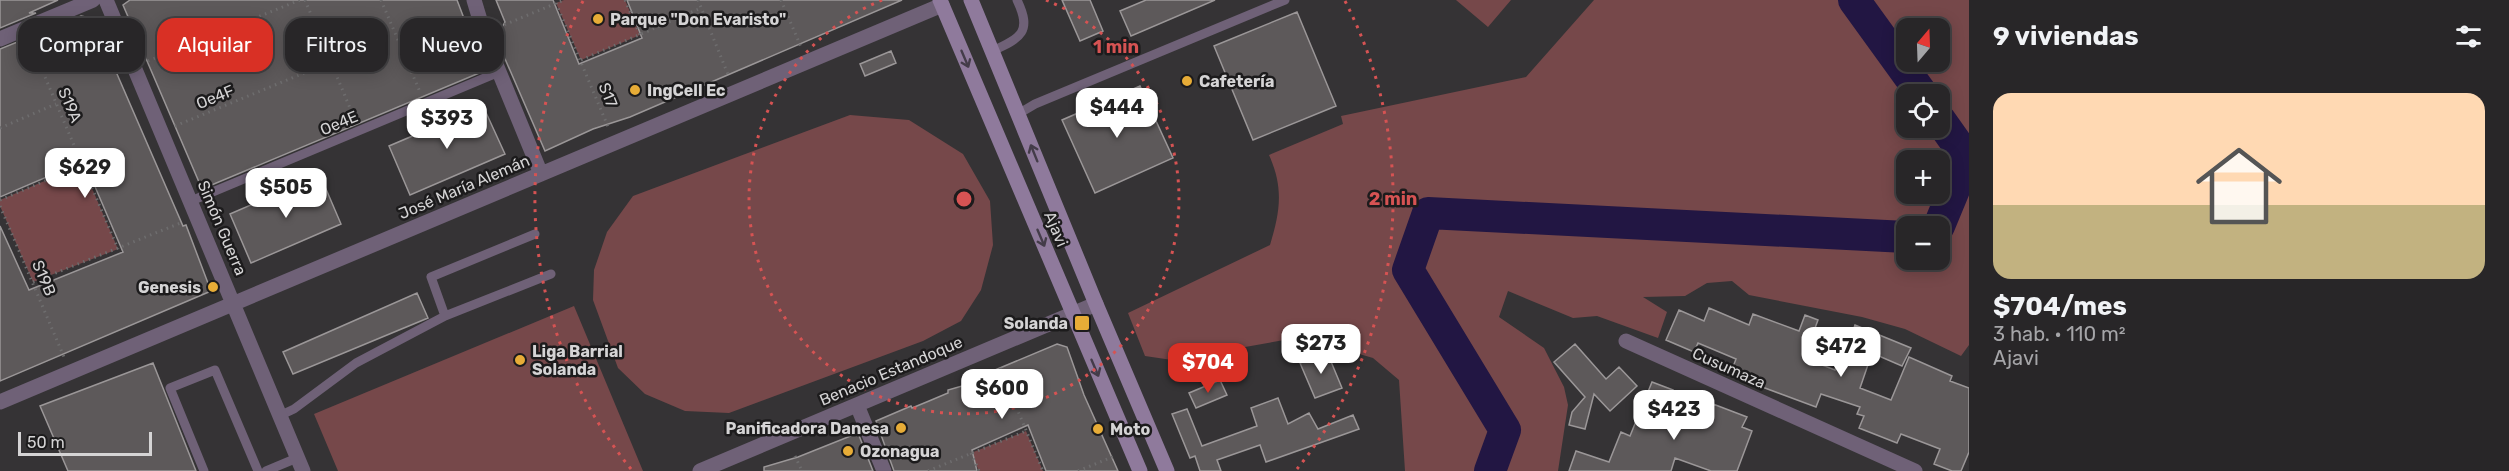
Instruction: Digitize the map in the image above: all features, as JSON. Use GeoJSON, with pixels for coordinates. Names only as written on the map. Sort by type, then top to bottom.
{"type":"FeatureCollection","features":[{"type":"Feature","properties":{"kind":"street"},"geometry":{"type":"LineString","coordinates":[[0,39],[93,0]]}},
{"type":"Feature","properties":{"kind":"street","name":"Simón Guerra"},"geometry":{"type":"LineString","coordinates":[[106,0],[300,464]]}},
{"type":"Feature","properties":{"kind":"street"},"geometry":{"type":"LineString","coordinates":[[474,0],[480,18]]}},
{"type":"Feature","properties":{"kind":"street","name":"Ajavi"},"geometry":{"type":"LineString","coordinates":[[972,0],[1095,304],[1167,471]]}},
{"type":"Feature","properties":{"kind":"street","name":"Ajavi"},"geometry":{"type":"LineString","coordinates":[[941,2],[1140,471]]}},
{"type":"Feature","properties":{"kind":"street","name":"José María Alemán"},"geometry":{"type":"LineString","coordinates":[[0,402],[541,174],[941,2]]}},
{"type":"Feature","properties":{"kind":"street"},"geometry":{"type":"LineString","coordinates":[[499,72],[541,174]]}},
{"type":"Feature","properties":{"kind":"street","name":"Benacio Estandoque"},"geometry":{"type":"LineString","coordinates":[[700,471],[1095,304]]}},
{"type":"Feature","properties":{"kind":"street","name":"Cusumaza"},"geometry":{"type":"LineString","coordinates":[[1626,341],[1915,471]]}},
{"type":"Feature","properties":{"kind":"street"},"geometry":{"type":"LineString","coordinates":[[856,405],[884,471]]}},
{"type":"Feature","properties":{"kind":"lane"},"geometry":{"type":"LineString","coordinates":[[992,51],[1007,45],[1023,29],[1025,17],[1017,0]]}},
{"type":"Feature","properties":{"kind":"lane"},"geometry":{"type":"LineString","coordinates":[[1018,114],[1035,104],[1286,0]]}},
{"type":"Feature","properties":{"kind":"lane","name":"Oe4E"},"geometry":{"type":"LineString","coordinates":[[191,201],[499,72]]}},
{"type":"Feature","properties":{"kind":"lane"},"geometry":{"type":"LineString","coordinates":[[445,316],[431,277],[535,234]]}},
{"type":"Feature","properties":{"kind":"lane"},"geometry":{"type":"LineString","coordinates":[[279,416],[294,409],[356,363],[445,316],[551,274]]}},
{"type":"Feature","properties":{"kind":"lane"},"geometry":{"type":"LineString","coordinates":[[204,471],[170,388],[215,370],[258,471]]}},
{"type":"Feature","properties":{"kind":"lane"},"geometry":{"type":"LineString","coordinates":[[266,471],[300,464]]}},
{"type":"Feature","properties":{"kind":"path"},"geometry":{"type":"LineString","coordinates":[[147,61],[300,0]]}},
{"type":"Feature","properties":{"kind":"path"},"geometry":{"type":"LineString","coordinates":[[305,0],[313,18]]}},
{"type":"Feature","properties":{"kind":"path"},"geometry":{"type":"LineString","coordinates":[[381,0],[425,103]]}},
{"type":"Feature","properties":{"kind":"path"},"geometry":{"type":"LineString","coordinates":[[504,25],[564,0]]}},
{"type":"Feature","properties":{"kind":"path"},"geometry":{"type":"LineString","coordinates":[[625,0],[640,35]]}},
{"type":"Feature","properties":{"kind":"path"},"geometry":{"type":"LineString","coordinates":[[698,0],[730,79]]}},
{"type":"Feature","properties":{"kind":"path"},"geometry":{"type":"LineString","coordinates":[[781,0],[802,49]]}},
{"type":"Feature","properties":{"kind":"path","name":"S17"},"geometry":{"type":"LineString","coordinates":[[556,3],[609,130]]}},
{"type":"Feature","properties":{"kind":"path"},"geometry":{"type":"LineString","coordinates":[[581,60],[701,8]]}},
{"type":"Feature","properties":{"kind":"path","name":"S19A"},"geometry":{"type":"LineString","coordinates":[[43,72],[118,249]]}},
{"type":"Feature","properties":{"kind":"path","name":"Oe4F"},"geometry":{"type":"LineString","coordinates":[[175,126],[307,72]]}},
{"type":"Feature","properties":{"kind":"path"},"geometry":{"type":"LineString","coordinates":[[335,72],[359,130]]}},
{"type":"Feature","properties":{"kind":"path"},"geometry":{"type":"LineString","coordinates":[[0,128],[57,104]]}},
{"type":"Feature","properties":{"kind":"path"},"geometry":{"type":"LineString","coordinates":[[0,200],[82,165]]}},
{"type":"Feature","properties":{"kind":"path","name":"S19B"},"geometry":{"type":"LineString","coordinates":[[0,206],[64,359]]}},
{"type":"Feature","properties":{"kind":"path"},"geometry":{"type":"LineString","coordinates":[[33,282],[187,220]]}},
{"type":"Feature","properties":{"kind":"path"},"geometry":{"type":"LineString","coordinates":[[1000,368],[1043,471]]}},
{"type":"Feature","properties":{"kind":"path"},"geometry":{"type":"LineString","coordinates":[[928,471],[1026,431]]}},
{"type":"Feature","properties":{"kind":"path"},"geometry":{"type":"LineString","coordinates":[[972,453],[979,471]]}},
{"type":"Feature","properties":{"kind":"path"},"geometry":{"type":"LineString","coordinates":[[795,456],[802,471]]}},
{"type":"Feature","properties":{"kind":"path"},"geometry":{"type":"LineString","coordinates":[[1078,471],[1115,456]]}},
{"type":"Feature","properties":{"kind":"shaded area","name":"Parque \"Don Evaristo\""},"geometry":{"type":"Polygon","coordinates":[[[564,0],[625,0],[640,35],[581,60],[556,3],[564,0]]]}},
{"type":"Feature","properties":{"kind":"shaded area"},"geometry":{"type":"Polygon","coordinates":[[[1456,0],[1511,0],[1488,27],[1456,0]]]}},
{"type":"Feature","properties":{"kind":"shaded area"},"geometry":{"type":"Polygon","coordinates":[[[1594,0],[1969,0],[1969,345],[1961,356],[1905,329],[1862,317],[1749,295],[1732,281],[1707,283],[1685,296],[1643,297],[1667,312],[1658,338],[1597,316],[1573,318],[1508,291],[1499,317],[1544,348],[1564,387],[1568,405],[1558,471],[1405,471],[1399,380],[1373,358],[1301,337],[1172,360],[1145,356],[1128,313],[1270,245],[1278,211],[1279,189],[1269,155],[1343,124],[1341,116],[1526,77],[1594,0]]]}},
{"type":"Feature","properties":{"kind":"shaded area"},"geometry":{"type":"Polygon","coordinates":[[[850,115],[909,120],[963,154],[990,201],[993,245],[981,290],[961,321],[923,341],[729,413],[685,411],[645,394],[618,368],[593,300],[594,270],[607,232],[633,196],[850,115]]]}},
{"type":"Feature","properties":{"kind":"shaded area"},"geometry":{"type":"Polygon","coordinates":[[[82,165],[118,249],[33,282],[0,206],[0,200],[82,165]]]}},
{"type":"Feature","properties":{"kind":"shaded area","name":"Liga Barrial Solanda"},"geometry":{"type":"Polygon","coordinates":[[[574,306],[643,471],[338,471],[314,414],[574,306]]]}},
{"type":"Feature","properties":{"kind":"shaded area"},"geometry":{"type":"Polygon","coordinates":[[[1026,431],[1043,471],[979,471],[971,453],[1026,431]]]}},
{"type":"Feature","properties":{"kind":"building"},"geometry":{"type":"Polygon","coordinates":[[[0,0],[58,0],[29,13],[36,13],[18,18],[18,20],[0,28],[0,0]]]}},
{"type":"Feature","properties":{"kind":"building"},"geometry":{"type":"Polygon","coordinates":[[[130,0],[457,0],[464,18],[400,18],[400,72],[482,72],[202,189],[145,56],[145,18],[129,18],[123,5],[130,0]]]}},
{"type":"Feature","properties":{"kind":"building"},"geometry":{"type":"Polygon","coordinates":[[[496,0],[553,0],[579,64],[642,38],[627,0],[902,0],[545,151],[504,56],[503,18],[496,0]]]}},
{"type":"Feature","properties":{"kind":"building"},"geometry":{"type":"Polygon","coordinates":[[[1062,0],[1090,0],[1103,31],[1080,41],[1062,0]]]}},
{"type":"Feature","properties":{"kind":"building"},"geometry":{"type":"Polygon","coordinates":[[[1146,0],[1215,0],[1131,36],[1120,11],[1146,0]]]}},
{"type":"Feature","properties":{"kind":"building"},"geometry":{"type":"Polygon","coordinates":[[[1297,12],[1336,106],[1253,140],[1214,46],[1297,12]]]}},
{"type":"Feature","properties":{"kind":"building"},"geometry":{"type":"Polygon","coordinates":[[[18,42],[18,72],[116,72],[183,226],[186,225],[211,291],[0,381],[0,226],[29,290],[123,252],[84,161],[0,197],[0,49],[18,42]]]}},
{"type":"Feature","properties":{"kind":"building"},"geometry":{"type":"Polygon","coordinates":[[[891,51],[896,63],[865,76],[860,64],[891,51]]]}},
{"type":"Feature","properties":{"kind":"building"},"geometry":{"type":"Polygon","coordinates":[[[1140,86],[1173,158],[1095,193],[1062,120],[1140,86]]]}},
{"type":"Feature","properties":{"kind":"building"},"geometry":{"type":"Polygon","coordinates":[[[483,106],[505,154],[410,195],[389,146],[483,106]]]}},
{"type":"Feature","properties":{"kind":"building"},"geometry":{"type":"Polygon","coordinates":[[[320,175],[341,224],[251,263],[230,214],[320,175]]]}},
{"type":"Feature","properties":{"kind":"building"},"geometry":{"type":"Polygon","coordinates":[[[417,293],[428,318],[293,374],[283,352],[417,293]]]}},
{"type":"Feature","properties":{"kind":"building"},"geometry":{"type":"Polygon","coordinates":[[[1709,308],[1749,325],[1753,314],[1799,331],[1805,315],[1818,320],[1804,358],[1835,370],[1837,363],[1842,364],[1855,325],[1911,348],[1902,366],[1872,353],[1860,388],[1891,400],[1909,357],[1952,376],[1950,381],[1969,388],[1969,452],[1961,471],[1952,471],[1934,464],[1940,449],[1901,434],[1897,443],[1859,428],[1864,416],[1857,414],[1860,407],[1821,394],[1816,407],[1730,375],[1736,359],[1698,343],[1694,352],[1666,340],[1679,310],[1704,321],[1709,308]]]}},
{"type":"Feature","properties":{"kind":"building"},"geometry":{"type":"Polygon","coordinates":[[[1057,344],[1067,347],[1084,395],[1118,471],[1046,471],[1028,425],[972,450],[977,471],[894,471],[876,421],[948,393],[948,390],[976,382],[989,375],[988,373],[1057,344]]]}},
{"type":"Feature","properties":{"kind":"building"},"geometry":{"type":"Polygon","coordinates":[[[1575,344],[1606,379],[1619,367],[1637,386],[1610,411],[1594,394],[1585,429],[1569,425],[1572,412],[1585,397],[1554,362],[1575,344]]]}},
{"type":"Feature","properties":{"kind":"building"},"geometry":{"type":"Polygon","coordinates":[[[1327,352],[1342,388],[1315,398],[1300,363],[1327,352]]]}},
{"type":"Feature","properties":{"kind":"building"},"geometry":{"type":"Polygon","coordinates":[[[153,363],[196,471],[68,471],[40,406],[153,363]]]}},
{"type":"Feature","properties":{"kind":"building"},"geometry":{"type":"Polygon","coordinates":[[[1220,380],[1227,395],[1196,408],[1189,393],[1220,380]]]}},
{"type":"Feature","properties":{"kind":"building"},"geometry":{"type":"Polygon","coordinates":[[[1652,382],[1673,390],[1664,411],[1704,428],[1713,404],[1747,417],[1742,427],[1752,431],[1737,471],[1711,471],[1675,458],[1671,471],[1569,471],[1576,451],[1609,462],[1621,432],[1630,436],[1652,382]]]}},
{"type":"Feature","properties":{"kind":"building"},"geometry":{"type":"Polygon","coordinates":[[[1278,398],[1288,424],[1309,413],[1318,429],[1353,415],[1359,429],[1266,462],[1260,445],[1217,460],[1221,471],[1200,471],[1195,456],[1190,458],[1172,414],[1187,409],[1202,446],[1257,426],[1251,408],[1278,398]]]}},
{"type":"Feature","properties":{"kind":"building"},"geometry":{"type":"Polygon","coordinates":[[[858,433],[873,471],[764,471],[764,467],[798,457],[858,433]]]}},
{"type":"Feature","properties":{"kind":"waterway"},"geometry":{"type":"LineString","coordinates":[[1854,0],[1915,84]]}},
{"type":"Feature","properties":{"kind":"waterway"},"geometry":{"type":"LineString","coordinates":[[1943,216],[1967,158],[1950,134]]}},
{"type":"Feature","properties":{"kind":"waterway"},"geometry":{"type":"LineString","coordinates":[[1490,471],[1505,430],[1408,270],[1428,213],[1896,236]]}},
{"type":"Feature","properties":{"kind":"place","name":"Parque \"Don Evaristo\""},"geometry":{"type":"Point","coordinates":[598,19]}},
{"type":"Feature","properties":{"kind":"place","name":"Cafetería"},"geometry":{"type":"Point","coordinates":[1187,81]}},
{"type":"Feature","properties":{"kind":"place","name":"IngCell Ec"},"geometry":{"type":"Point","coordinates":[635,90]}},
{"type":"Feature","properties":{"kind":"place","name":"Genesis"},"geometry":{"type":"Point","coordinates":[213,287]}},
{"type":"Feature","properties":{"kind":"place","name":"Solanda"},"geometry":{"type":"Point","coordinates":[1082,323]}},
{"type":"Feature","properties":{"kind":"place","name":"Liga Barrial Solanda"},"geometry":{"type":"Point","coordinates":[520,360]}},
{"type":"Feature","properties":{"kind":"place","name":"Panificadora Danesa"},"geometry":{"type":"Point","coordinates":[901,428]}},
{"type":"Feature","properties":{"kind":"place","name":"Moto"},"geometry":{"type":"Point","coordinates":[1098,429]}},
{"type":"Feature","properties":{"kind":"place","name":"Ozonagua"},"geometry":{"type":"Point","coordinates":[848,451]}}]}
